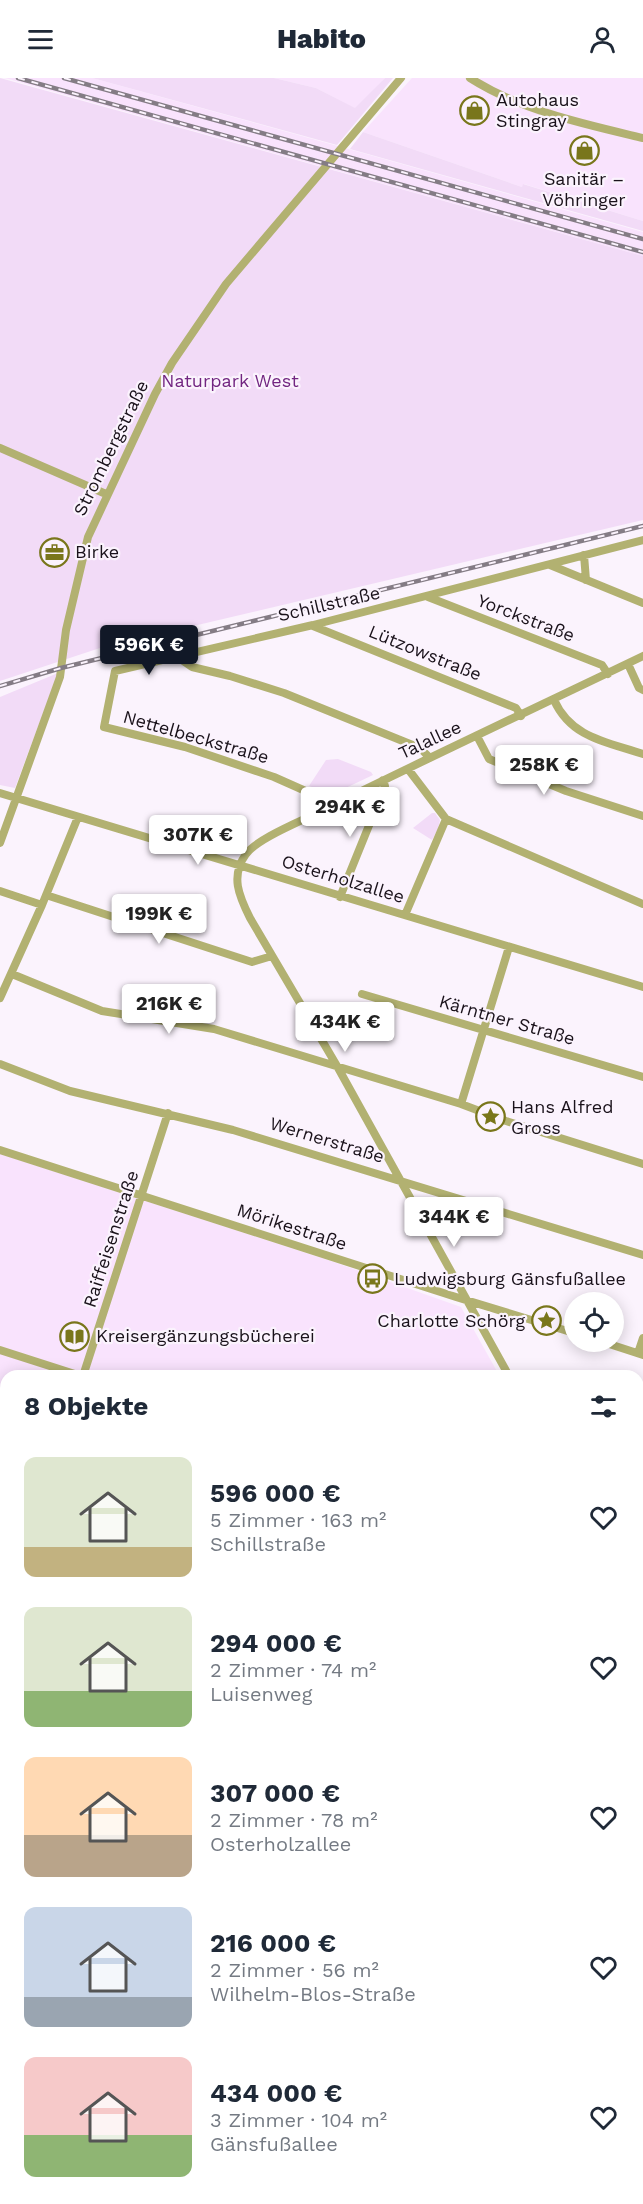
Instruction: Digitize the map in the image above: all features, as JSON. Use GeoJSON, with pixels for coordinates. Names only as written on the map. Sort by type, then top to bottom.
{"type":"FeatureCollection","features":[{"type":"Feature","properties":{"kind":"street","name":"Strombergstraße"},"geometry":{"type":"LineString","coordinates":[[0,843],[60,677],[66,630],[87,537],[169,367],[219,292],[246,258],[288,212],[401,78]]}},
{"type":"Feature","properties":{"kind":"street"},"geometry":{"type":"LineString","coordinates":[[470,78],[524,104],[562,117],[643,138]]}},
{"type":"Feature","properties":{"kind":"street"},"geometry":{"type":"LineString","coordinates":[[0,448],[106,494]]}},
{"type":"Feature","properties":{"kind":"street","name":"Schillstraße"},"geometry":{"type":"LineString","coordinates":[[115,671],[313,626],[643,540]]}},
{"type":"Feature","properties":{"kind":"street"},"geometry":{"type":"LineString","coordinates":[[584,555],[586,580]]}},
{"type":"Feature","properties":{"kind":"street"},"geometry":{"type":"LineString","coordinates":[[550,565],[643,603]]}},
{"type":"Feature","properties":{"kind":"street","name":"Yorckstraße"},"geometry":{"type":"LineString","coordinates":[[428,597],[602,665],[608,674]]}},
{"type":"Feature","properties":{"kind":"street","name":"Lützowstraße"},"geometry":{"type":"LineString","coordinates":[[313,626],[516,708],[521,716]]}},
{"type":"Feature","properties":{"kind":"street"},"geometry":{"type":"LineString","coordinates":[[176,656],[192,667],[284,693],[420,748],[430,758]]}},
{"type":"Feature","properties":{"kind":"street","name":"Talallee"},"geometry":{"type":"LineString","coordinates":[[240,865],[246,855],[258,844],[384,780],[643,656]]}},
{"type":"Feature","properties":{"kind":"street"},"geometry":{"type":"LineString","coordinates":[[628,664],[639,688],[643,690]]}},
{"type":"Feature","properties":{"kind":"street","name":"Nettelbeckstraße"},"geometry":{"type":"LineString","coordinates":[[115,671],[104,727],[185,747],[274,777],[310,793],[325,810]]}},
{"type":"Feature","properties":{"kind":"street"},"geometry":{"type":"LineString","coordinates":[[554,700],[570,726],[592,737],[643,754]]}},
{"type":"Feature","properties":{"kind":"street"},"geometry":{"type":"LineString","coordinates":[[477,736],[489,759],[566,790],[643,816]]}},
{"type":"Feature","properties":{"kind":"street"},"geometry":{"type":"LineString","coordinates":[[408,769],[446,819],[643,904]]}},
{"type":"Feature","properties":{"kind":"street"},"geometry":{"type":"LineString","coordinates":[[340,897],[385,786],[384,780]]}},
{"type":"Feature","properties":{"kind":"street","name":"Osterholzallee"},"geometry":{"type":"LineString","coordinates":[[0,793],[643,987]]}},
{"type":"Feature","properties":{"kind":"street"},"geometry":{"type":"LineString","coordinates":[[0,998],[78,817]]}},
{"type":"Feature","properties":{"kind":"street"},"geometry":{"type":"LineString","coordinates":[[405,915],[446,819]]}},
{"type":"Feature","properties":{"kind":"street"},"geometry":{"type":"LineString","coordinates":[[240,865],[236,881],[238,894],[401,1179],[506,1370]]}},
{"type":"Feature","properties":{"kind":"street"},"geometry":{"type":"LineString","coordinates":[[0,891],[42,905]]}},
{"type":"Feature","properties":{"kind":"street"},"geometry":{"type":"LineString","coordinates":[[46,895],[252,962],[272,956]]}},
{"type":"Feature","properties":{"kind":"street"},"geometry":{"type":"LineString","coordinates":[[461,1104],[509,947]]}},
{"type":"Feature","properties":{"kind":"street"},"geometry":{"type":"LineString","coordinates":[[12,974],[102,1011],[214,1029],[461,1104],[506,1121],[643,1164]]}},
{"type":"Feature","properties":{"kind":"street","name":"Kärntner Straße"},"geometry":{"type":"LineString","coordinates":[[362,994],[643,1077]]}},
{"type":"Feature","properties":{"kind":"street","name":"Wernerstraße"},"geometry":{"type":"LineString","coordinates":[[0,1064],[70,1091],[234,1130],[401,1179],[643,1255]]}},
{"type":"Feature","properties":{"kind":"street","name":"Raiffeisenstraße"},"geometry":{"type":"LineString","coordinates":[[84,1370],[168,1113]]}},
{"type":"Feature","properties":{"kind":"street","name":"Mörikestraße"},"geometry":{"type":"LineString","coordinates":[[0,1150],[467,1301],[564,1330]]}},
{"type":"Feature","properties":{"kind":"street"},"geometry":{"type":"LineString","coordinates":[[624,1349],[641,1354],[643,1338]]}},
{"type":"Feature","properties":{"kind":"street"},"geometry":{"type":"LineString","coordinates":[[0,1360],[2,1350],[64,1370]]}},
{"type":"Feature","properties":{"kind":"shaded area"},"geometry":{"type":"Polygon","coordinates":[[[5,78],[92,78],[327,143],[643,232],[643,256],[5,78]]]}},
{"type":"Feature","properties":{"kind":"shaded area"},"geometry":{"type":"Polygon","coordinates":[[[274,78],[385,78],[356,109],[316,88],[274,78]]]}},
{"type":"Feature","properties":{"kind":"shaded area"},"geometry":{"type":"Polygon","coordinates":[[[412,78],[643,78],[643,221],[524,184],[522,187],[363,132],[412,78]]]}},
{"type":"Feature","properties":{"kind":"shaded area"},"geometry":{"type":"Polygon","coordinates":[[[0,1154],[331,1261],[461,1307],[496,1370],[0,1370],[0,1154]]]}},
{"type":"Feature","properties":{"kind":"green space","name":"Naturpark West"},"geometry":{"type":"Polygon","coordinates":[[[0,78],[643,256],[643,520],[100,648],[0,681],[0,78]]]}},
{"type":"Feature","properties":{"kind":"green space"},"geometry":{"type":"Polygon","coordinates":[[[92,78],[274,78],[316,88],[355,108],[385,78],[393,78],[337,145],[92,78]]]}},
{"type":"Feature","properties":{"kind":"green space"},"geometry":{"type":"Polygon","coordinates":[[[363,132],[522,187],[523,184],[643,221],[643,231],[350,149],[363,132]]]}},
{"type":"Feature","properties":{"kind":"green space"},"geometry":{"type":"Polygon","coordinates":[[[58,673],[15,788],[0,785],[0,697],[58,673]]]}},
{"type":"Feature","properties":{"kind":"green space"},"geometry":{"type":"Polygon","coordinates":[[[338,759],[371,772],[373,775],[333,794],[309,786],[326,760],[338,759]]]}},
{"type":"Feature","properties":{"kind":"green space"},"geometry":{"type":"Polygon","coordinates":[[[435,813],[440,820],[432,840],[413,828],[435,813]]]}},
{"type":"Feature","properties":{"kind":"railway"},"geometry":{"type":"LineString","coordinates":[[18,78],[643,252]]}},
{"type":"Feature","properties":{"kind":"railway"},"geometry":{"type":"LineString","coordinates":[[64,78],[643,239]]}},
{"type":"Feature","properties":{"kind":"railway"},"geometry":{"type":"LineString","coordinates":[[0,686],[61,668],[643,526]]}},
{"type":"Feature","properties":{"kind":"place","name":"Autohaus Stingray"},"geometry":{"type":"Point","coordinates":[475,110]}},
{"type":"Feature","properties":{"kind":"place","name":"Sanitär – Vöhringer"},"geometry":{"type":"Point","coordinates":[584,150]}},
{"type":"Feature","properties":{"kind":"place","name":"Birke"},"geometry":{"type":"Point","coordinates":[54,552]}},
{"type":"Feature","properties":{"kind":"place","name":"Hans Alfred Gross"},"geometry":{"type":"Point","coordinates":[490,1117]}},
{"type":"Feature","properties":{"kind":"place","name":"Ludwigsburg Gänsfußallee"},"geometry":{"type":"Point","coordinates":[373,1279]}},
{"type":"Feature","properties":{"kind":"place","name":"Charlotte Schörg"},"geometry":{"type":"Point","coordinates":[546,1321]}},
{"type":"Feature","properties":{"kind":"place","name":"Kreisergänzungsbücherei"},"geometry":{"type":"Point","coordinates":[75,1336]}}]}
